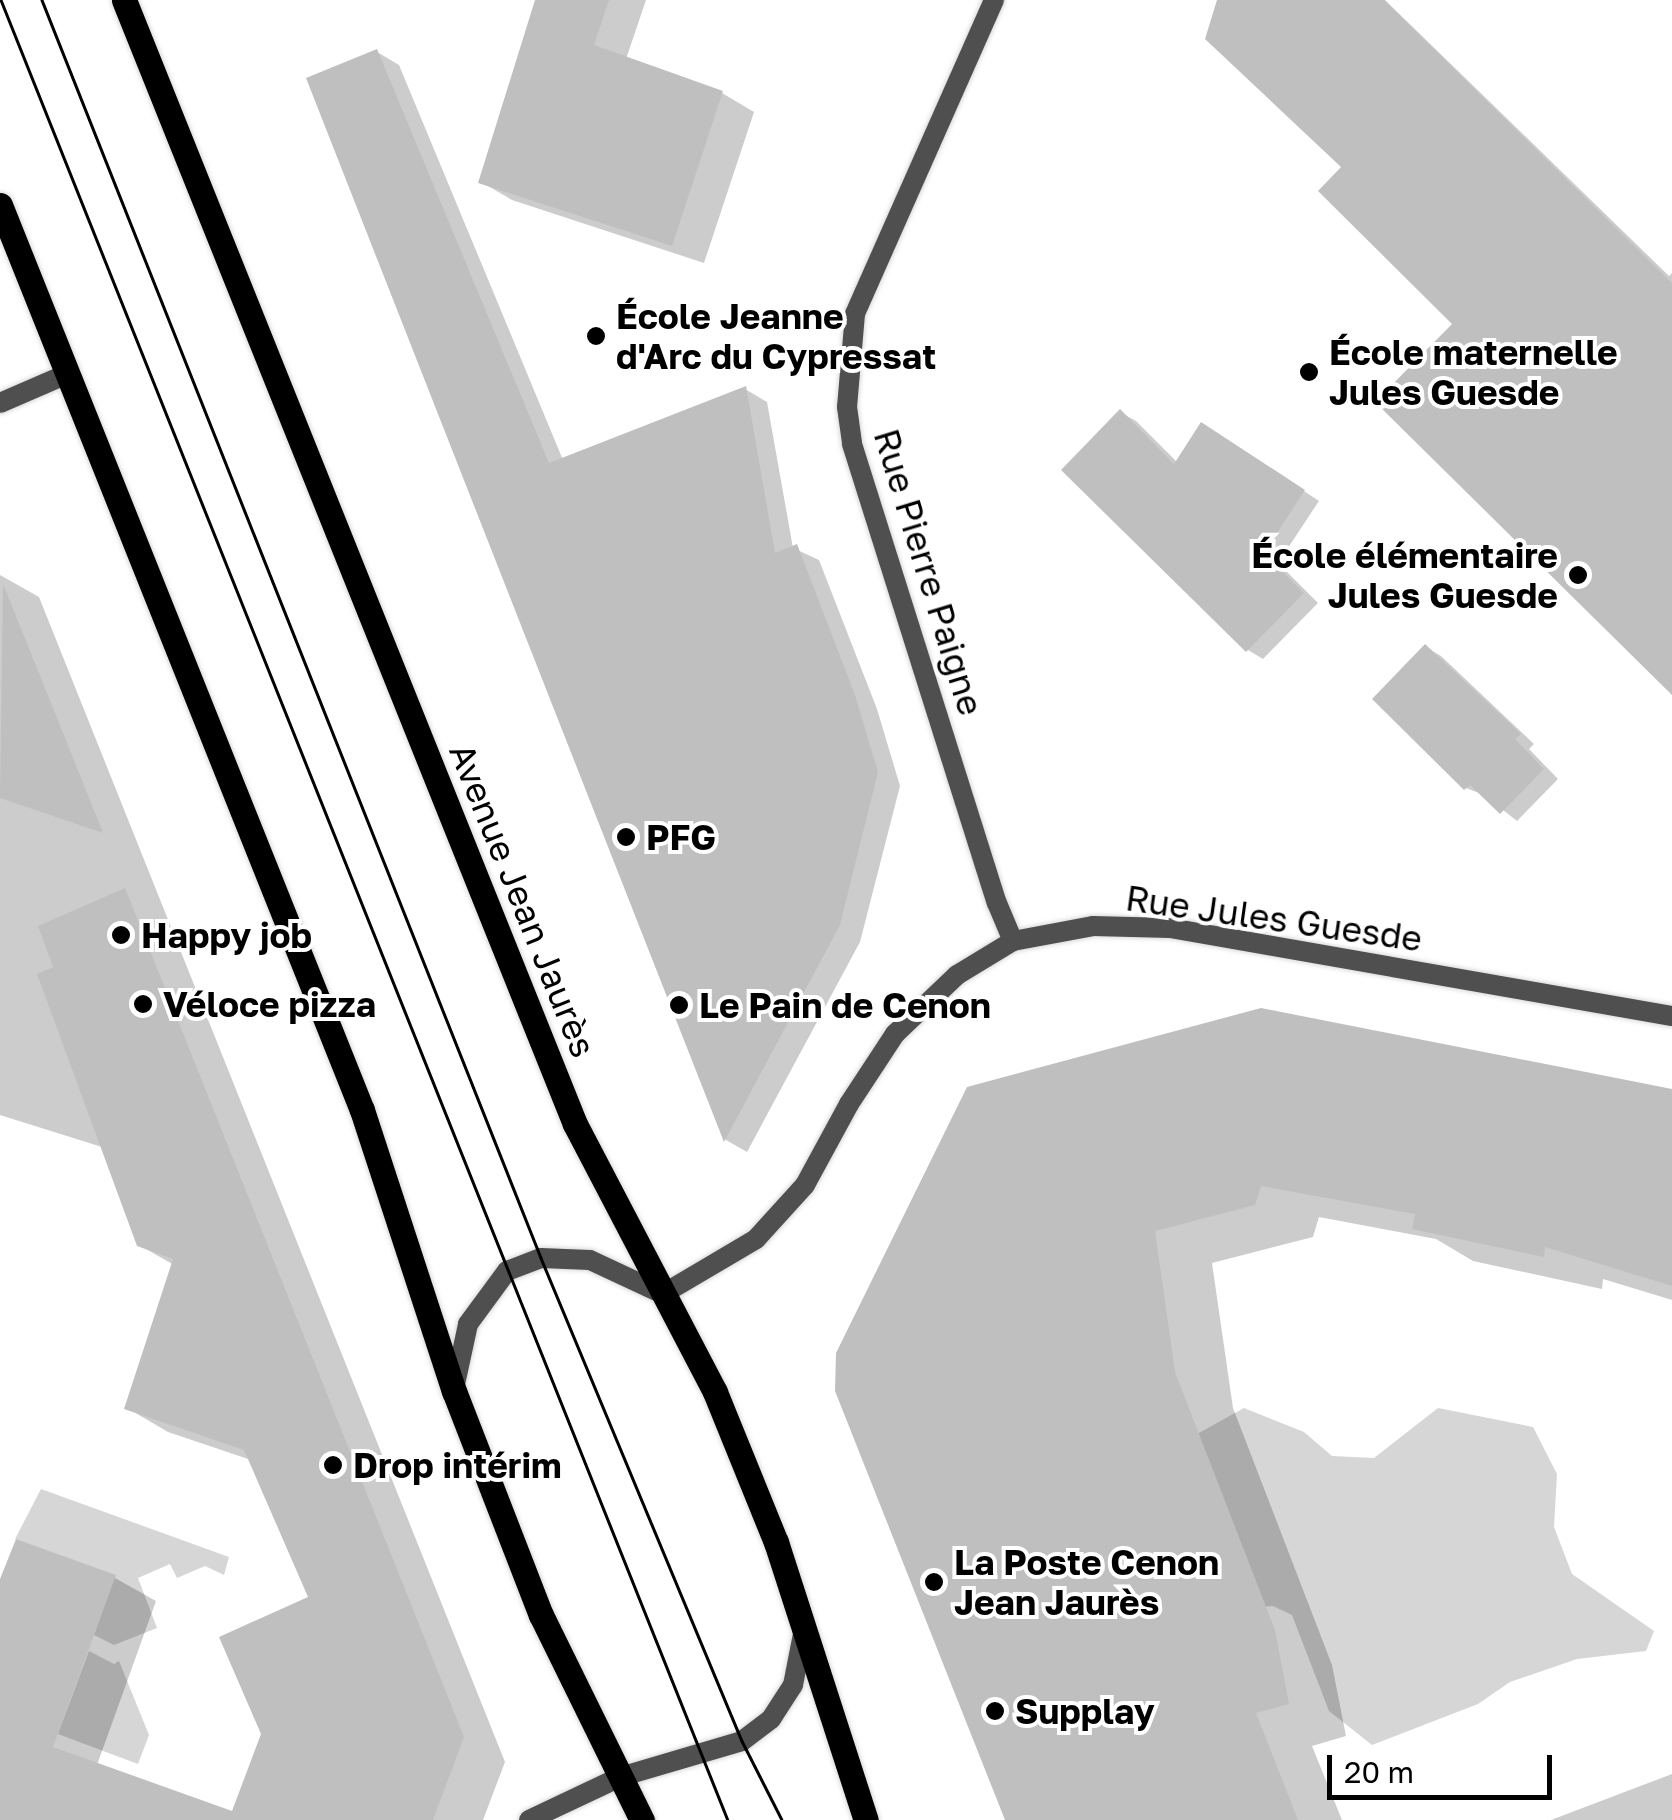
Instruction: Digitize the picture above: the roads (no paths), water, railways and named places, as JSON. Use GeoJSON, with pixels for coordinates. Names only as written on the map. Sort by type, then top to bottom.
{"type":"FeatureCollection","features":[{"type":"Feature","properties":{"kind":"main road","name":"Avenue Jean Jaurès"},"geometry":{"type":"LineString","coordinates":[[124,0],[575,1124],[716,1392],[776,1542],[866,1820]]}},
{"type":"Feature","properties":{"kind":"main road"},"geometry":{"type":"LineString","coordinates":[[0,205],[362,1110],[454,1391],[540,1616],[642,1820]]}},
{"type":"Feature","properties":{"kind":"street","name":"Rue Pierre Paigne"},"geometry":{"type":"LineString","coordinates":[[994,0],[855,314],[847,407],[852,444],[997,904],[1013,941]]}},
{"type":"Feature","properties":{"kind":"street"},"geometry":{"type":"LineString","coordinates":[[0,403],[67,374]]}},
{"type":"Feature","properties":{"kind":"street","name":"Rue Jules Guesde"},"geometry":{"type":"LineString","coordinates":[[663,1294],[756,1240],[805,1185],[849,1104],[896,1034],[957,975],[1013,941],[1092,926],[1170,928],[1672,1016]]}},
{"type":"Feature","properties":{"kind":"street"},"geometry":{"type":"LineString","coordinates":[[454,1391],[468,1324],[507,1271],[541,1258],[590,1260],[663,1294]]}},
{"type":"Feature","properties":{"kind":"street"},"geometry":{"type":"LineString","coordinates":[[529,1820],[620,1777],[742,1741],[770,1719],[793,1685],[804,1629]]}},
{"type":"Feature","properties":{"kind":"tram line"},"geometry":{"type":"LineString","coordinates":[[1,0],[728,1820]]}},
{"type":"Feature","properties":{"kind":"tram line"},"geometry":{"type":"LineString","coordinates":[[42,0],[541,1258],[742,1741],[782,1820]]}},
{"type":"Feature","properties":{"kind":"place","name":"École Jeanne d'Arc du Cypressat"},"geometry":{"type":"Point","coordinates":[596,336]}},
{"type":"Feature","properties":{"kind":"place","name":"École maternelle Jules Guesde"},"geometry":{"type":"Point","coordinates":[1309,372]}},
{"type":"Feature","properties":{"kind":"place","name":"École élémentaire Jules Guesde"},"geometry":{"type":"Point","coordinates":[1578,575]}},
{"type":"Feature","properties":{"kind":"place","name":"PFG"},"geometry":{"type":"Point","coordinates":[626,837]}},
{"type":"Feature","properties":{"kind":"place","name":"Happy job"},"geometry":{"type":"Point","coordinates":[121,935]}},
{"type":"Feature","properties":{"kind":"place","name":"Véloce pizza"},"geometry":{"type":"Point","coordinates":[143,1004]}},
{"type":"Feature","properties":{"kind":"place","name":"Le Pain de Cenon"},"geometry":{"type":"Point","coordinates":[679,1005]}},
{"type":"Feature","properties":{"kind":"place","name":"Drop intérim"},"geometry":{"type":"Point","coordinates":[333,1465]}},
{"type":"Feature","properties":{"kind":"place","name":"La Poste Cenon Jean Jaurès"},"geometry":{"type":"Point","coordinates":[934,1582]}},
{"type":"Feature","properties":{"kind":"place","name":"Supplay"},"geometry":{"type":"Point","coordinates":[995,1711]}}]}
